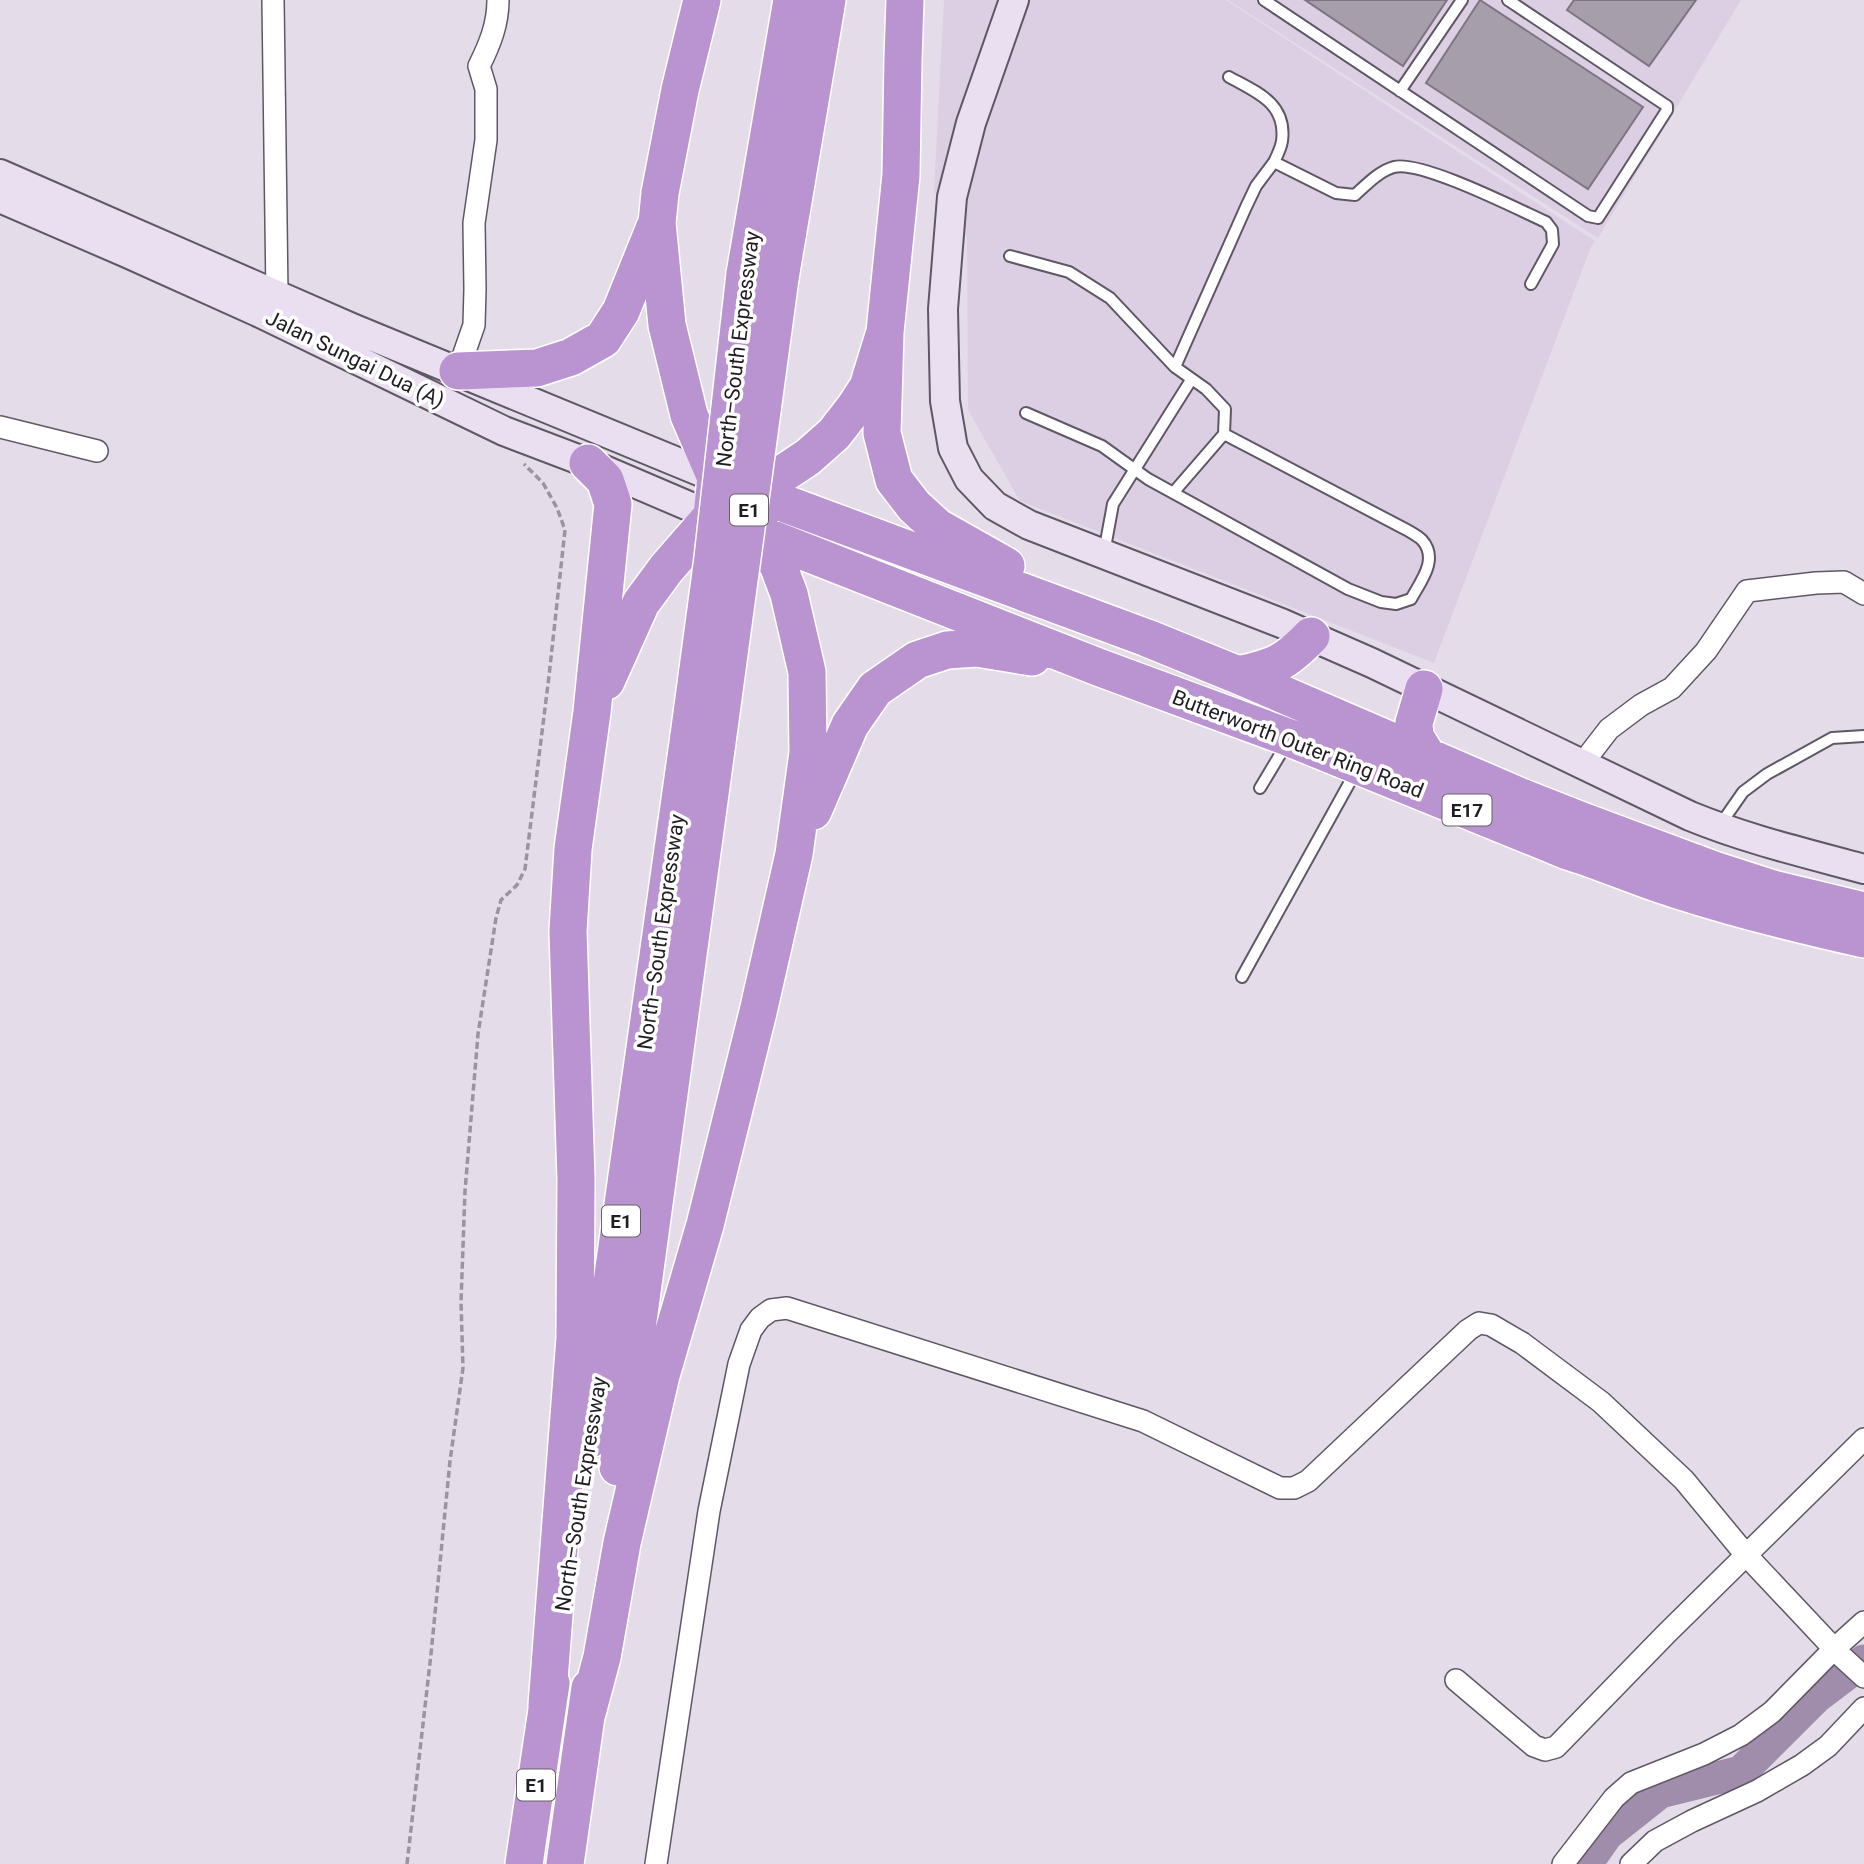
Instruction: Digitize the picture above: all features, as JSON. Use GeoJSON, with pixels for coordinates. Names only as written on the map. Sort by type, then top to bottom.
{"type":"FeatureCollection","features":[{"type":"Feature","properties":{"kind":"highway"},"geometry":{"type":"LineString","coordinates":[[592,712],[641,603],[712,516],[716,478],[689,415],[670,338],[657,223],[660,193],[680,90],[702,0]]}},
{"type":"Feature","properties":{"kind":"highway","name":"North–South Expressway"},"geometry":{"type":"LineString","coordinates":[[565,1864],[587,1713],[703,739],[763,276],[792,0]]}},
{"type":"Feature","properties":{"kind":"highway","name":"North–South Expressway"},"geometry":{"type":"LineString","coordinates":[[763,276],[827,0]]}},
{"type":"Feature","properties":{"kind":"highway"},"geometry":{"type":"LineString","coordinates":[[905,0],[901,175],[885,332],[883,433],[894,480],[914,506],[937,527],[1094,617]]}},
{"type":"Feature","properties":{"kind":"highway"},"geometry":{"type":"LineString","coordinates":[[458,371],[537,368],[572,356],[603,339],[621,311],[657,223]]}},
{"type":"Feature","properties":{"kind":"highway"},"geometry":{"type":"LineString","coordinates":[[587,1713],[602,1657],[622,1543],[661,1375],[705,1225],[794,854],[808,753],[807,672],[789,594],[778,565],[757,533],[763,496],[775,479],[808,457],[834,434],[855,407],[867,387],[885,332]]}},
{"type":"Feature","properties":{"kind":"highway"},"geometry":{"type":"LineString","coordinates":[[547,1706],[575,1338],[576,1179],[568,931],[573,849],[592,712],[613,504],[605,480],[588,463]]}},
{"type":"Feature","properties":{"kind":"highway"},"geometry":{"type":"LineString","coordinates":[[716,478],[1094,617]]}},
{"type":"Feature","properties":{"kind":"highway"},"geometry":{"type":"LineString","coordinates":[[712,516],[1114,673]]}},
{"type":"Feature","properties":{"kind":"highway","name":"Butterworth Outer Ring Road"},"geometry":{"type":"LineString","coordinates":[[1094,617],[1238,675],[1521,797],[1714,870],[1773,889],[1864,911]]}},
{"type":"Feature","properties":{"kind":"highway"},"geometry":{"type":"LineString","coordinates":[[1238,675],[1266,669],[1282,662],[1297,650],[1296,629]]}},
{"type":"Feature","properties":{"kind":"highway"},"geometry":{"type":"LineString","coordinates":[[794,854],[850,725],[875,689],[917,660],[947,650],[976,648],[1114,673]]}},
{"type":"Feature","properties":{"kind":"highway","name":"Butterworth Outer Ring Road"},"geometry":{"type":"LineString","coordinates":[[1114,673],[1290,738],[1548,844],[1597,859],[1675,889],[1864,939]]}},
{"type":"Feature","properties":{"kind":"highway"},"geometry":{"type":"LineString","coordinates":[[1424,689],[1414,723],[1415,737],[1427,757]]}},
{"type":"Feature","properties":{"kind":"highway","name":"North–South Expressway"},"geometry":{"type":"LineString","coordinates":[[524,1864],[547,1706],[703,739]]}},
{"type":"Feature","properties":{"kind":"highway"},"geometry":{"type":"LineString","coordinates":[[1809,926],[1853,951],[1864,961]]}},
{"type":"Feature","properties":{"kind":"main road"},"geometry":{"type":"LineString","coordinates":[[1014,0],[971,123],[952,197],[943,309],[945,401],[953,448],[969,479],[995,506],[1028,525],[1296,629],[1718,828],[1864,869]]}},
{"type":"Feature","properties":{"kind":"main road","name":"Jalan Sungai Dua (A)"},"geometry":{"type":"LineString","coordinates":[[0,174],[363,332],[716,478]]}},
{"type":"Feature","properties":{"kind":"main road","name":"Jalan Sungai Dua (A)"},"geometry":{"type":"LineString","coordinates":[[0,198],[258,312],[504,430],[712,516]]}},
{"type":"Feature","properties":{"kind":"street"},"geometry":{"type":"LineString","coordinates":[[273,0],[277,295]]}},
{"type":"Feature","properties":{"kind":"street"},"geometry":{"type":"LineString","coordinates":[[458,371],[474,325],[474,223],[486,140],[486,89],[480,66],[493,38],[498,0]]}},
{"type":"Feature","properties":{"kind":"street"},"geometry":{"type":"LineString","coordinates":[[0,427],[97,451]]}},
{"type":"Feature","properties":{"kind":"street"},"geometry":{"type":"LineString","coordinates":[[1582,764],[1609,729],[1641,705],[1672,688],[1706,651],[1747,591],[1844,582],[1864,594]]}},
{"type":"Feature","properties":{"kind":"street"},"geometry":{"type":"LineString","coordinates":[[656,1864],[709,1511],[737,1378],[751,1331],[760,1318],[771,1310],[788,1308],[1143,1421],[1280,1488],[1294,1488],[1308,1480],[1468,1330],[1479,1323],[1492,1325],[1522,1343],[1601,1402],[1684,1480],[1746,1555],[1864,1677]]}},
{"type":"Feature","properties":{"kind":"street"},"geometry":{"type":"LineString","coordinates":[[1456,1680],[1534,1746],[1545,1750],[1556,1747],[1864,1439]]}},
{"type":"Feature","properties":{"kind":"street"},"geometry":{"type":"LineString","coordinates":[[1563,1864],[1614,1798],[1631,1783],[1704,1754],[1741,1735],[1772,1712],[1837,1652],[1864,1622]]}},
{"type":"Feature","properties":{"kind":"street"},"geometry":{"type":"LineString","coordinates":[[1631,1864],[1655,1841],[1758,1791],[1802,1765],[1828,1746],[1864,1709]]}},
{"type":"Feature","properties":{"kind":"lane"},"geometry":{"type":"LineString","coordinates":[[1264,0],[1588,216],[1598,218],[1667,106],[1508,0]]}},
{"type":"Feature","properties":{"kind":"lane"},"geometry":{"type":"LineString","coordinates":[[1400,91],[1462,0]]}},
{"type":"Feature","properties":{"kind":"lane"},"geometry":{"type":"LineString","coordinates":[[1175,367],[1246,206],[1256,186],[1274,162],[1282,142],[1281,115],[1266,98],[1229,77]]}},
{"type":"Feature","properties":{"kind":"lane"},"geometry":{"type":"LineString","coordinates":[[1274,162],[1336,193],[1354,195],[1377,176],[1394,167],[1410,167],[1457,182],[1546,222],[1552,230],[1553,244],[1531,284]]}},
{"type":"Feature","properties":{"kind":"lane"},"geometry":{"type":"LineString","coordinates":[[1010,256],[1069,272],[1110,298],[1175,367],[1206,389],[1225,409],[1224,434],[1173,493]]}},
{"type":"Feature","properties":{"kind":"lane"},"geometry":{"type":"LineString","coordinates":[[1103,555],[1113,504],[1191,380]]}},
{"type":"Feature","properties":{"kind":"lane"},"geometry":{"type":"LineString","coordinates":[[1026,413],[1102,446],[1173,493],[1348,589],[1381,602],[1396,604],[1411,599],[1429,566],[1428,552],[1422,541],[1407,530],[1224,434]]}},
{"type":"Feature","properties":{"kind":"lane"},"geometry":{"type":"LineString","coordinates":[[1718,828],[1744,792],[1767,774],[1832,738],[1864,736]]}},
{"type":"Feature","properties":{"kind":"lane"},"geometry":{"type":"LineString","coordinates":[[1260,788],[1290,738]]}},
{"type":"Feature","properties":{"kind":"lane"},"geometry":{"type":"LineString","coordinates":[[1242,977],[1359,766]]}},
{"type":"Feature","properties":{"kind":"path"},"geometry":{"type":"LineString","coordinates":[[407,1864],[450,1461],[463,1368],[461,1302],[465,1191],[478,1034],[501,900],[517,885],[525,869],[550,676],[565,530],[543,483],[525,466],[504,430]]}},
{"type":"Feature","properties":{"kind":"shaded area"},"geometry":{"type":"Polygon","coordinates":[[[944,0],[1226,0],[1595,241],[1434,663],[1020,501],[968,410],[967,237],[934,191],[944,0]]]}},
{"type":"Feature","properties":{"kind":"shaded area"},"geometry":{"type":"Polygon","coordinates":[[[1228,0],[1741,0],[1598,238],[1228,0]]]}},
{"type":"Feature","properties":{"kind":"building"},"geometry":{"type":"Polygon","coordinates":[[[1305,0],[1447,0],[1403,66],[1305,0]]]}},
{"type":"Feature","properties":{"kind":"building"},"geometry":{"type":"Polygon","coordinates":[[[1480,0],[1643,107],[1588,189],[1426,83],[1480,0]]]}},
{"type":"Feature","properties":{"kind":"building"},"geometry":{"type":"Polygon","coordinates":[[[1574,0],[1696,0],[1649,66],[1567,10],[1574,0]]]}},
{"type":"Feature","properties":{"kind":"waterway"},"geometry":{"type":"LineString","coordinates":[[1586,1864],[1607,1834],[1660,1792],[1741,1772],[1816,1697],[1864,1661]]}}]}
